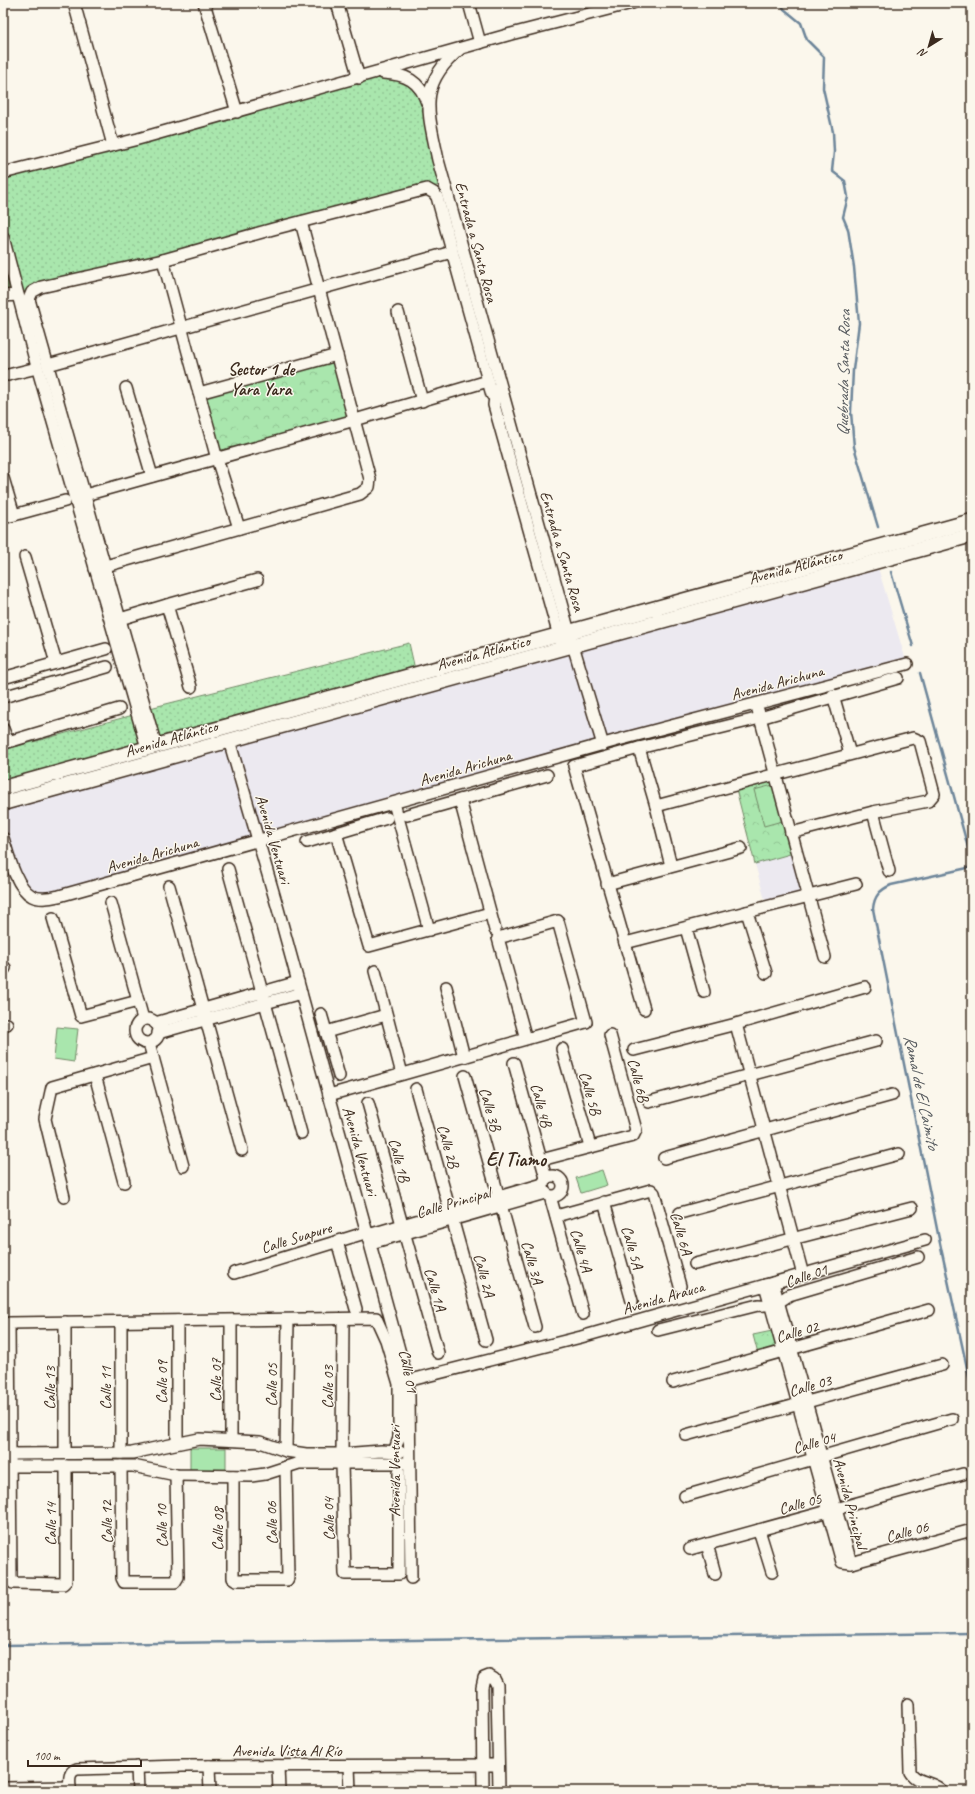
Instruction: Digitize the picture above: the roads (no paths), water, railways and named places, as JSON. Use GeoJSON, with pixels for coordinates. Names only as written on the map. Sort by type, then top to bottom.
{"type":"FeatureCollection","features":[{"type":"Feature","properties":{"kind":"main road","name":"Avenida Atlántico"},"geometry":{"type":"LineString","coordinates":[[3,803],[229,740],[972,521]]}},
{"type":"Feature","properties":{"kind":"main road","name":"Avenida Atlántico"},"geometry":{"type":"LineString","coordinates":[[3,788],[152,747],[972,535]]}},
{"type":"Feature","properties":{"kind":"street"},"geometry":{"type":"LineString","coordinates":[[74,3],[113,145]]}},
{"type":"Feature","properties":{"kind":"street"},"geometry":{"type":"LineString","coordinates":[[204,3],[237,112]]}},
{"type":"Feature","properties":{"kind":"street"},"geometry":{"type":"LineString","coordinates":[[337,3],[359,78]]}},
{"type":"Feature","properties":{"kind":"street"},"geometry":{"type":"LineString","coordinates":[[469,3],[480,43]]}},
{"type":"Feature","properties":{"kind":"street"},"geometry":{"type":"LineString","coordinates":[[3,173],[237,112],[460,49],[601,7],[632,3]]}},
{"type":"Feature","properties":{"kind":"street"},"geometry":{"type":"LineString","coordinates":[[428,106],[430,90],[436,74],[446,61],[460,49]]}},
{"type":"Feature","properties":{"kind":"street"},"geometry":{"type":"LineString","coordinates":[[376,73],[400,75],[415,82],[424,92],[428,106]]}},
{"type":"Feature","properties":{"kind":"street","name":"Entrada a Santa Rosa"},"geometry":{"type":"LineString","coordinates":[[428,106],[438,160],[500,386],[495,397],[494,405],[515,458],[566,640],[603,744]]}},
{"type":"Feature","properties":{"kind":"street"},"geometry":{"type":"LineString","coordinates":[[152,747],[120,619],[100,568],[85,495],[30,303],[32,292],[41,287],[163,260],[427,189],[434,193],[437,197],[492,395]]}},
{"type":"Feature","properties":{"kind":"street"},"geometry":{"type":"LineString","coordinates":[[100,568],[360,494],[369,487],[370,479],[355,420],[301,222]]}},
{"type":"Feature","properties":{"kind":"street"},"geometry":{"type":"LineString","coordinates":[[3,237],[37,368],[100,568],[152,747]]}},
{"type":"Feature","properties":{"kind":"street"},"geometry":{"type":"LineString","coordinates":[[48,365],[452,252]]}},
{"type":"Feature","properties":{"kind":"street"},"geometry":{"type":"LineString","coordinates":[[163,260],[217,459],[239,528]]}},
{"type":"Feature","properties":{"kind":"street"},"geometry":{"type":"LineString","coordinates":[[3,296],[18,296]]}},
{"type":"Feature","properties":{"kind":"street"},"geometry":{"type":"LineString","coordinates":[[398,312],[422,401]]}},
{"type":"Feature","properties":{"kind":"street"},"geometry":{"type":"LineString","coordinates":[[199,394],[337,355]]}},
{"type":"Feature","properties":{"kind":"street"},"geometry":{"type":"LineString","coordinates":[[8,375],[37,368]]}},
{"type":"Feature","properties":{"kind":"street"},"geometry":{"type":"LineString","coordinates":[[85,495],[355,420],[488,381]]}},
{"type":"Feature","properties":{"kind":"street"},"geometry":{"type":"LineString","coordinates":[[126,388],[152,476]]}},
{"type":"Feature","properties":{"kind":"street"},"geometry":{"type":"LineString","coordinates":[[3,478],[8,517],[64,501]]}},
{"type":"Feature","properties":{"kind":"street"},"geometry":{"type":"LineString","coordinates":[[25,557],[56,663]]}},
{"type":"Feature","properties":{"kind":"street"},"geometry":{"type":"LineString","coordinates":[[120,619],[257,580]]}},
{"type":"Feature","properties":{"kind":"street"},"geometry":{"type":"LineString","coordinates":[[167,605],[192,688]]}},
{"type":"Feature","properties":{"kind":"street"},"geometry":{"type":"LineString","coordinates":[[3,678],[106,650]]}},
{"type":"Feature","properties":{"kind":"street","name":"Avenida Arichuna"},"geometry":{"type":"LineString","coordinates":[[3,838],[19,882],[31,895],[41,898],[59,896],[603,744],[907,664]]}},
{"type":"Feature","properties":{"kind":"street"},"geometry":{"type":"LineString","coordinates":[[3,698],[107,667]]}},
{"type":"Feature","properties":{"kind":"street"},"geometry":{"type":"LineString","coordinates":[[644,1009],[574,766],[760,718],[833,695],[898,678]]}},
{"type":"Feature","properties":{"kind":"street"},"geometry":{"type":"LineString","coordinates":[[833,695],[850,754]]}},
{"type":"Feature","properties":{"kind":"street"},"geometry":{"type":"LineString","coordinates":[[756,704],[825,957]]}},
{"type":"Feature","properties":{"kind":"street"},"geometry":{"type":"LineString","coordinates":[[3,729],[8,742],[119,709]]}},
{"type":"Feature","properties":{"kind":"street"},"geometry":{"type":"LineString","coordinates":[[656,806],[913,738],[920,741],[934,794],[928,801],[873,812],[791,833]]}},
{"type":"Feature","properties":{"kind":"street","name":"Avenida Ventuari"},"geometry":{"type":"LineString","coordinates":[[229,740],[369,1237],[407,1381],[411,1578]]}},
{"type":"Feature","properties":{"kind":"street"},"geometry":{"type":"LineString","coordinates":[[639,748],[672,866]]}},
{"type":"Feature","properties":{"kind":"street"},"geometry":{"type":"LineString","coordinates":[[407,815],[547,775]]}},
{"type":"Feature","properties":{"kind":"street"},"geometry":{"type":"LineString","coordinates":[[460,800],[495,930]]}},
{"type":"Feature","properties":{"kind":"street"},"geometry":{"type":"LineString","coordinates":[[394,803],[429,930]]}},
{"type":"Feature","properties":{"kind":"street"},"geometry":{"type":"LineString","coordinates":[[873,812],[889,871]]}},
{"type":"Feature","properties":{"kind":"street"},"geometry":{"type":"LineString","coordinates":[[307,842],[387,818]]}},
{"type":"Feature","properties":{"kind":"street"},"geometry":{"type":"LineString","coordinates":[[336,833],[369,946],[490,913]]}},
{"type":"Feature","properties":{"kind":"street"},"geometry":{"type":"LineString","coordinates":[[607,884],[740,848]]}},
{"type":"Feature","properties":{"kind":"street"},"geometry":{"type":"LineString","coordinates":[[228,869],[301,1133]]}},
{"type":"Feature","properties":{"kind":"street"},"geometry":{"type":"LineString","coordinates":[[625,943],[856,884]]}},
{"type":"Feature","properties":{"kind":"street"},"geometry":{"type":"LineString","coordinates":[[169,886],[242,1150]]}},
{"type":"Feature","properties":{"kind":"street"},"geometry":{"type":"LineString","coordinates":[[111,903],[143,1019]]}},
{"type":"Feature","properties":{"kind":"street"},"geometry":{"type":"LineString","coordinates":[[747,912],[766,973]]}},
{"type":"Feature","properties":{"kind":"street"},"geometry":{"type":"LineString","coordinates":[[53,918],[81,1016],[138,1001]]}},
{"type":"Feature","properties":{"kind":"street"},"geometry":{"type":"LineString","coordinates":[[329,1095],[586,1022],[558,921],[498,938],[526,1039]]}},
{"type":"Feature","properties":{"kind":"street"},"geometry":{"type":"LineString","coordinates":[[686,928],[704,992]]}},
{"type":"Feature","properties":{"kind":"street"},"geometry":{"type":"LineString","coordinates":[[375,971],[402,1074]]}},
{"type":"Feature","properties":{"kind":"street"},"geometry":{"type":"LineString","coordinates":[[446,987],[464,1057]]}},
{"type":"Feature","properties":{"kind":"street"},"geometry":{"type":"LineString","coordinates":[[634,1050],[736,1024],[865,987]]}},
{"type":"Feature","properties":{"kind":"street"},"geometry":{"type":"LineString","coordinates":[[157,1028],[299,988]]}},
{"type":"Feature","properties":{"kind":"street"},"geometry":{"type":"LineString","coordinates":[[321,1014],[339,1076]]}},
{"type":"Feature","properties":{"kind":"street"},"geometry":{"type":"LineString","coordinates":[[326,1032],[386,1015]]}},
{"type":"Feature","properties":{"kind":"street"},"geometry":{"type":"LineString","coordinates":[[143,1019],[150,1019],[157,1028],[156,1039],[149,1043],[138,1039],[134,1032],[136,1024],[143,1019]]}},
{"type":"Feature","properties":{"kind":"street"},"geometry":{"type":"LineString","coordinates":[[736,1024],[803,1275]]}},
{"type":"Feature","properties":{"kind":"street","name":"Calle 6B"},"geometry":{"type":"LineString","coordinates":[[590,1146],[636,1134],[610,1035]]}},
{"type":"Feature","properties":{"kind":"street"},"geometry":{"type":"LineString","coordinates":[[649,1102],[876,1041]]}},
{"type":"Feature","properties":{"kind":"street"},"geometry":{"type":"LineString","coordinates":[[149,1043],[183,1166]]}},
{"type":"Feature","properties":{"kind":"street","name":"Calle 5B"},"geometry":{"type":"LineString","coordinates":[[562,1049],[590,1146]]}},
{"type":"Feature","properties":{"kind":"street"},"geometry":{"type":"LineString","coordinates":[[64,1197],[44,1119],[52,1087],[153,1058]]}},
{"type":"Feature","properties":{"kind":"street","name":"Calle 4B"},"geometry":{"type":"LineString","coordinates":[[514,1063],[541,1160],[546,1188]]}},
{"type":"Feature","properties":{"kind":"street"},"geometry":{"type":"LineString","coordinates":[[95,1075],[124,1182]]}},
{"type":"Feature","properties":{"kind":"street","name":"Calle 3B"},"geometry":{"type":"LineString","coordinates":[[465,1076],[500,1201]]}},
{"type":"Feature","properties":{"kind":"street","name":"Calle 2B"},"geometry":{"type":"LineString","coordinates":[[416,1090],[452,1215]]}},
{"type":"Feature","properties":{"kind":"street"},"geometry":{"type":"LineString","coordinates":[[664,1158],[764,1132],[892,1095]]}},
{"type":"Feature","properties":{"kind":"street","name":"Calle 1B"},"geometry":{"type":"LineString","coordinates":[[368,1103],[403,1229]]}},
{"type":"Feature","properties":{"kind":"street"},"geometry":{"type":"LineString","coordinates":[[541,1160],[590,1146]]}},
{"type":"Feature","properties":{"kind":"street"},"geometry":{"type":"LineString","coordinates":[[680,1213],[779,1188],[899,1154]]}},
{"type":"Feature","properties":{"kind":"street","name":"Calle Principal"},"geometry":{"type":"LineString","coordinates":[[369,1237],[403,1229],[546,1188]]}},
{"type":"Feature","properties":{"kind":"street","name":"Calle 4A"},"geometry":{"type":"LineString","coordinates":[[546,1188],[556,1216],[583,1314]]}},
{"type":"Feature","properties":{"kind":"street","name":"Calle 6A"},"geometry":{"type":"LineString","coordinates":[[604,1202],[651,1190],[654,1193],[680,1286]]}},
{"type":"Feature","properties":{"kind":"street","name":"Calle 3A"},"geometry":{"type":"LineString","coordinates":[[500,1201],[535,1327]]}},
{"type":"Feature","properties":{"kind":"street"},"geometry":{"type":"LineString","coordinates":[[556,1216],[604,1202]]}},
{"type":"Feature","properties":{"kind":"street","name":"Calle 5A"},"geometry":{"type":"LineString","coordinates":[[604,1202],[632,1300]]}},
{"type":"Feature","properties":{"kind":"street"},"geometry":{"type":"LineString","coordinates":[[694,1264],[912,1208]]}},
{"type":"Feature","properties":{"kind":"street","name":"Calle 2A"},"geometry":{"type":"LineString","coordinates":[[452,1215],[486,1340]]}},
{"type":"Feature","properties":{"kind":"street","name":"Calle 1A"},"geometry":{"type":"LineString","coordinates":[[403,1229],[438,1353]]}},
{"type":"Feature","properties":{"kind":"street","name":"Calle Suapure"},"geometry":{"type":"LineString","coordinates":[[234,1273],[337,1241],[369,1237]]}},
{"type":"Feature","properties":{"kind":"street","name":"Avenida Arauca"},"geometry":{"type":"LineString","coordinates":[[407,1381],[581,1337],[926,1240]]}},
{"type":"Feature","properties":{"kind":"street"},"geometry":{"type":"LineString","coordinates":[[337,1241],[356,1309]]}},
{"type":"Feature","properties":{"kind":"street","name":"Calle 01"},"geometry":{"type":"LineString","coordinates":[[658,1330],[758,1305],[774,1304],[789,1294],[918,1257]]}},
{"type":"Feature","properties":{"kind":"street","name":"Avenida Principal"},"geometry":{"type":"LineString","coordinates":[[769,1284],[832,1511],[841,1560],[844,1563],[850,1563]]}},
{"type":"Feature","properties":{"kind":"street","name":"Calle 02"},"geometry":{"type":"LineString","coordinates":[[673,1382],[929,1310]]}},
{"type":"Feature","properties":{"kind":"street","name":"Calle 01"},"geometry":{"type":"LineString","coordinates":[[343,1320],[376,1318],[386,1340],[399,1384],[399,1438],[394,1452]]}},
{"type":"Feature","properties":{"kind":"street","name":"Calle 05"},"geometry":{"type":"LineString","coordinates":[[286,1451],[288,1320]]}},
{"type":"Feature","properties":{"kind":"street"},"geometry":{"type":"LineString","coordinates":[[306,1459],[257,1476],[176,1475],[140,1467],[121,1466],[10,1466],[9,1323],[343,1320]]}},
{"type":"Feature","properties":{"kind":"street","name":"Calle 03"},"geometry":{"type":"LineString","coordinates":[[342,1459],[343,1320]]}},
{"type":"Feature","properties":{"kind":"street","name":"Calle 09"},"geometry":{"type":"LineString","coordinates":[[177,1321],[177,1443]]}},
{"type":"Feature","properties":{"kind":"street","name":"Calle 07"},"geometry":{"type":"LineString","coordinates":[[231,1321],[231,1440]]}},
{"type":"Feature","properties":{"kind":"street","name":"Calle 13"},"geometry":{"type":"LineString","coordinates":[[65,1322],[65,1453]]}},
{"type":"Feature","properties":{"kind":"street","name":"Calle 11"},"geometry":{"type":"LineString","coordinates":[[120,1322],[121,1453]]}},
{"type":"Feature","properties":{"kind":"street","name":"Calle 03"},"geometry":{"type":"LineString","coordinates":[[686,1436],[942,1365]]}},
{"type":"Feature","properties":{"kind":"street","name":"Calle 04"},"geometry":{"type":"LineString","coordinates":[[685,1496],[952,1419]]}},
{"type":"Feature","properties":{"kind":"street"},"geometry":{"type":"LineString","coordinates":[[10,1454],[140,1452],[199,1439],[260,1442],[306,1459],[342,1459],[409,1463]]}},
{"type":"Feature","properties":{"kind":"street"},"geometry":{"type":"LineString","coordinates":[[342,1459],[381,1451],[409,1452]]}},
{"type":"Feature","properties":{"kind":"street"},"geometry":{"type":"LineString","coordinates":[[140,1452],[140,1467]]}},
{"type":"Feature","properties":{"kind":"street","name":"Calle 04"},"geometry":{"type":"LineString","coordinates":[[342,1459],[345,1574],[399,1574],[399,1472]]}},
{"type":"Feature","properties":{"kind":"street","name":"Calle 14"},"geometry":{"type":"LineString","coordinates":[[10,1466],[11,1578],[13,1583],[63,1584],[66,1581],[66,1466]]}},
{"type":"Feature","properties":{"kind":"street","name":"Calle 12"},"geometry":{"type":"LineString","coordinates":[[121,1466],[122,1578],[124,1582],[175,1582],[178,1577]]}},
{"type":"Feature","properties":{"kind":"street","name":"Calle 06"},"geometry":{"type":"LineString","coordinates":[[236,1580],[287,1580],[288,1578],[286,1467]]}},
{"type":"Feature","properties":{"kind":"street","name":"Calle 05"},"geometry":{"type":"LineString","coordinates":[[690,1549],[963,1474]]}},
{"type":"Feature","properties":{"kind":"street","name":"Calle 10"},"geometry":{"type":"LineString","coordinates":[[176,1475],[178,1577]]}},
{"type":"Feature","properties":{"kind":"street","name":"Calle 08"},"geometry":{"type":"LineString","coordinates":[[233,1476],[233,1578],[236,1580]]}},
{"type":"Feature","properties":{"kind":"street"},"geometry":{"type":"LineString","coordinates":[[759,1530],[772,1572]]}},
{"type":"Feature","properties":{"kind":"street","name":"Calle 06"},"geometry":{"type":"LineString","coordinates":[[850,1563],[972,1530]]}},
{"type":"Feature","properties":{"kind":"street"},"geometry":{"type":"LineString","coordinates":[[707,1544],[716,1574]]}},
{"type":"Feature","properties":{"kind":"street"},"geometry":{"type":"LineString","coordinates":[[483,1791],[482,1687],[484,1678],[489,1676],[494,1679],[496,1685],[499,1791]]}},
{"type":"Feature","properties":{"kind":"street"},"geometry":{"type":"LineString","coordinates":[[908,1704],[910,1772],[913,1777],[918,1780],[931,1783],[942,1791]]}},
{"type":"Feature","properties":{"kind":"street","name":"Avenida Vista Al Río"},"geometry":{"type":"LineString","coordinates":[[70,1789],[70,1776],[72,1771],[77,1769],[209,1766],[498,1765]]}},
{"type":"Feature","properties":{"kind":"street"},"geometry":{"type":"LineString","coordinates":[[209,1766],[210,1791]]}},
{"type":"Feature","properties":{"kind":"street"},"geometry":{"type":"LineString","coordinates":[[278,1766],[279,1791]]}},
{"type":"Feature","properties":{"kind":"street"},"geometry":{"type":"LineString","coordinates":[[349,1766],[350,1791]]}},
{"type":"Feature","properties":{"kind":"street"},"geometry":{"type":"LineString","coordinates":[[137,1768],[138,1791]]}},
{"type":"Feature","properties":{"kind":"street"},"geometry":{"type":"LineString","coordinates":[[6,1788],[70,1789]]}},
{"type":"Feature","properties":{"kind":"waterway","name":"Quebrada Santa Rosa"},"geometry":{"type":"LineString","coordinates":[[781,3],[784,9],[801,23],[807,40],[824,57],[823,88],[833,132],[834,152],[832,171],[845,181],[848,197],[843,217],[848,229],[854,267],[859,323],[853,370],[851,412],[854,447],[878,527]]}},
{"type":"Feature","properties":{"kind":"waterway","name":"Quebrada Santa Rosa"},"geometry":{"type":"LineString","coordinates":[[891,572],[913,646]]}},
{"type":"Feature","properties":{"kind":"waterway","name":"Quebrada Santa Rosa"},"geometry":{"type":"LineString","coordinates":[[920,673],[972,862]]}},
{"type":"Feature","properties":{"kind":"waterway","name":"Ramal de El Caimito"},"geometry":{"type":"LineString","coordinates":[[972,867],[891,885],[878,894],[873,909],[938,1234],[972,1391]]}},
{"type":"Feature","properties":{"kind":"waterway"},"geometry":{"type":"LineString","coordinates":[[3,1645],[972,1633]]}},
{"type":"Feature","properties":{"kind":"district","name":"Sector 1 de Yara Yara"},"geometry":{"type":"Point","coordinates":[261,379]}},
{"type":"Feature","properties":{"kind":"district","name":"El Tiamo"},"geometry":{"type":"Point","coordinates":[516,1159]}}]}
